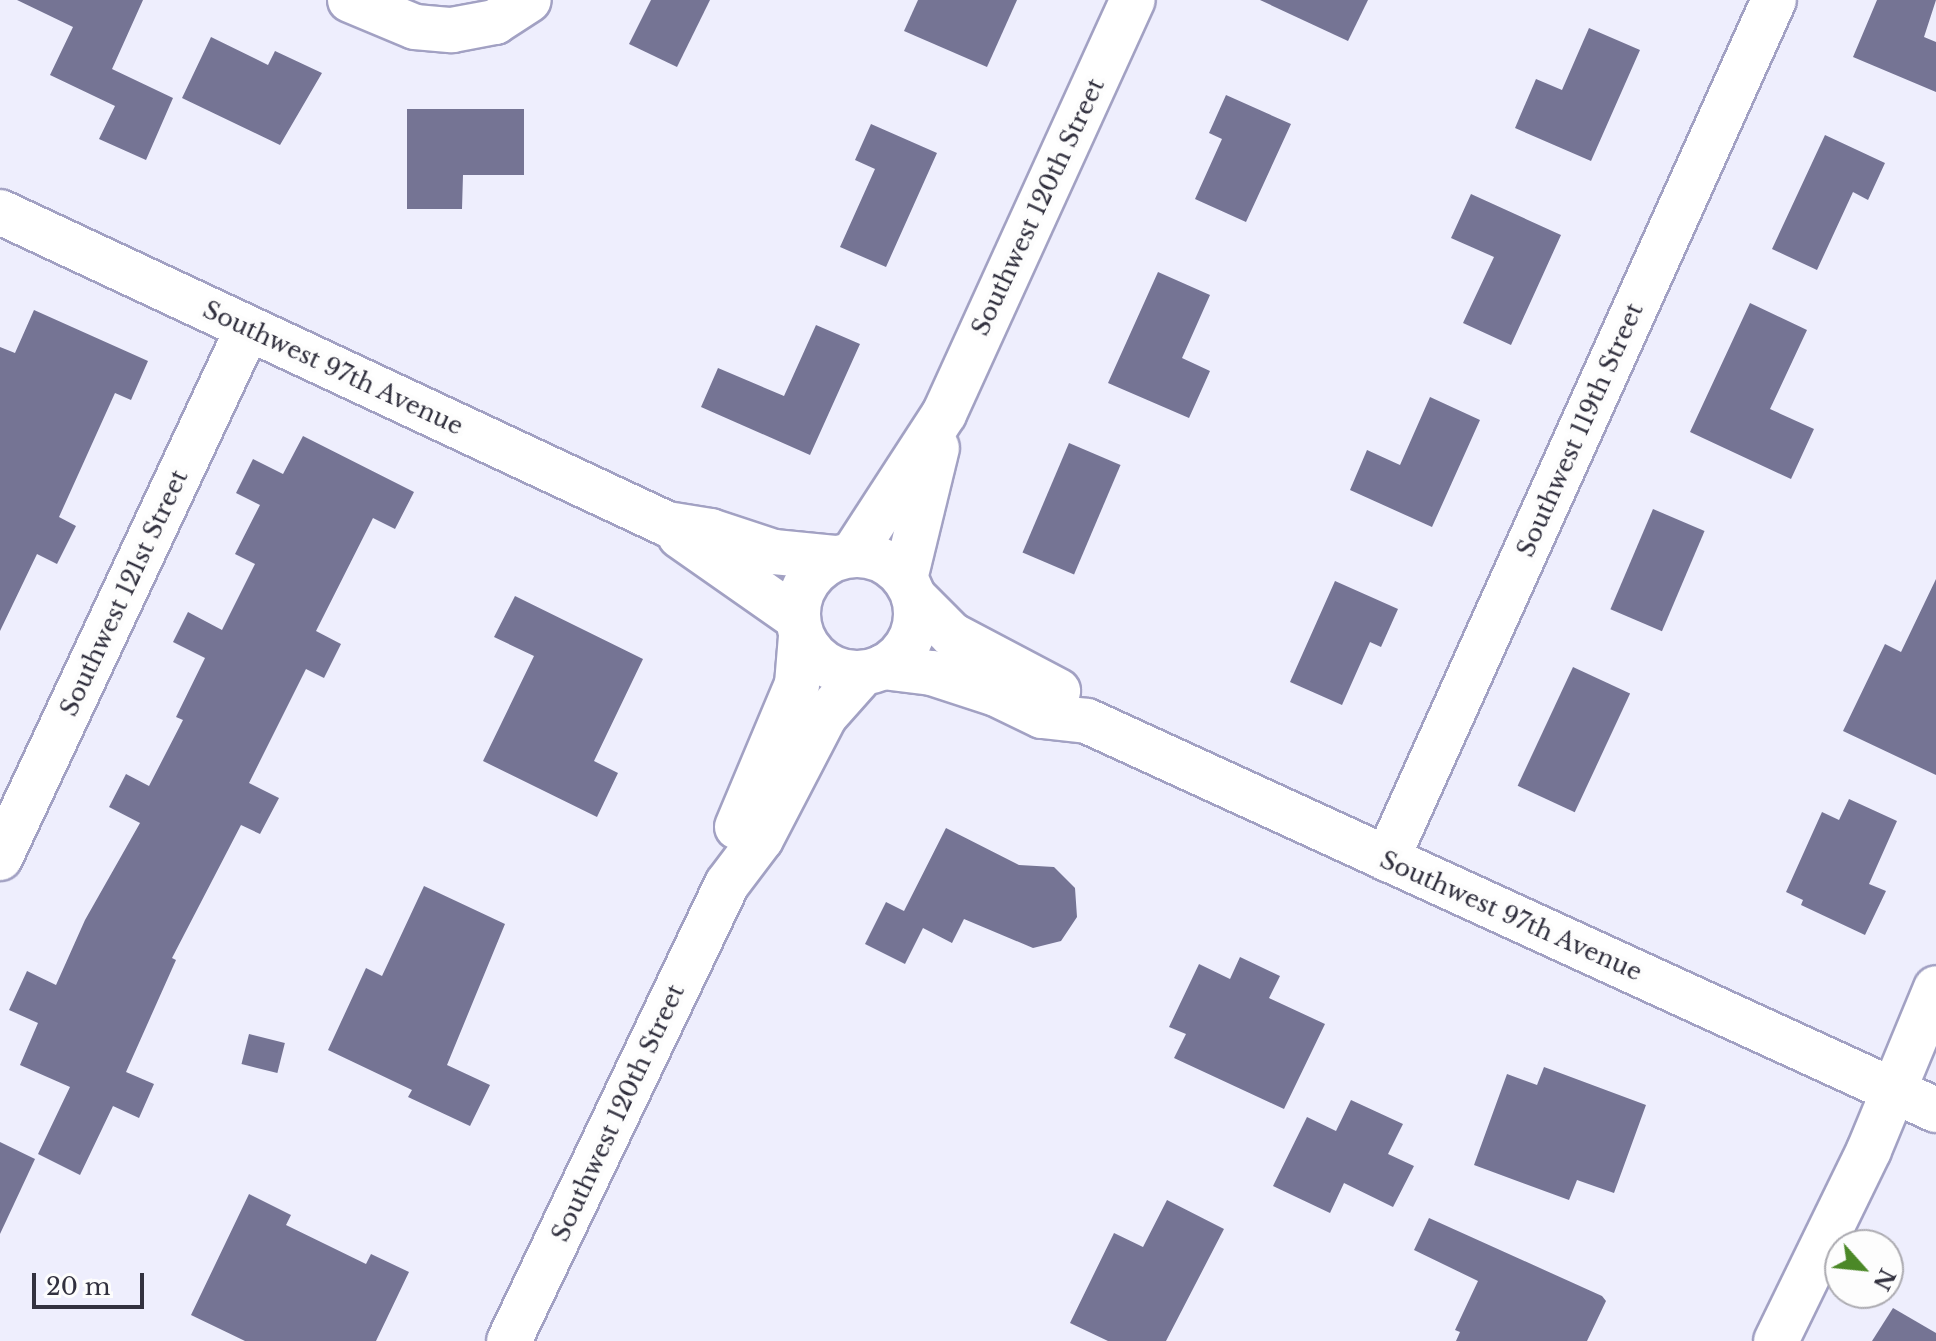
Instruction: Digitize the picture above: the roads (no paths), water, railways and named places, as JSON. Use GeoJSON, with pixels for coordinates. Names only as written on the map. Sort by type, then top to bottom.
{"type":"FeatureCollection","features":[{"type":"Feature","properties":{"kind":"street"},"geometry":{"type":"LineString","coordinates":[[350,0],[415,27],[471,29],[495,22],[529,0]]}},
{"type":"Feature","properties":{"kind":"street","name":"Southwest 120th Street"},"geometry":{"type":"LineString","coordinates":[[844,556],[944,414],[1133,0]]}},
{"type":"Feature","properties":{"kind":"street","name":"Southwest 119th Street"},"geometry":{"type":"LineString","coordinates":[[1387,859],[1774,0]]}},
{"type":"Feature","properties":{"kind":"street","name":"Southwest 97th Avenue"},"geometry":{"type":"LineString","coordinates":[[0,212],[667,524],[710,531],[774,552],[844,556]]}},
{"type":"Feature","properties":{"kind":"street","name":"Southwest 121st Street"},"geometry":{"type":"LineString","coordinates":[[0,858],[248,328]]}},
{"type":"Feature","properties":{"kind":"street","name":"Southwest 120th Street"},"geometry":{"type":"LineString","coordinates":[[910,588],[944,414]]}},
{"type":"Feature","properties":{"kind":"street","name":"Southwest 97th Avenue"},"geometry":{"type":"LineString","coordinates":[[667,524],[701,555],[799,627]]}},
{"type":"Feature","properties":{"kind":"street"},"geometry":{"type":"LineString","coordinates":[[844,556],[891,564],[910,588],[911,638],[873,670],[825,664],[799,627],[806,582],[844,556]]}},
{"type":"Feature","properties":{"kind":"street","name":"Southwest 97th Avenue"},"geometry":{"type":"LineString","coordinates":[[910,588],[952,635],[1058,691],[1087,721]]}},
{"type":"Feature","properties":{"kind":"street","name":"Southwest 120th Street"},"geometry":{"type":"LineString","coordinates":[[727,884],[736,830],[797,684],[799,627]]}},
{"type":"Feature","properties":{"kind":"street","name":"Southwest 120th Street"},"geometry":{"type":"LineString","coordinates":[[509,1341],[727,884],[761,839],[825,716],[873,670]]}},
{"type":"Feature","properties":{"kind":"street","name":"Southwest 97th Avenue"},"geometry":{"type":"LineString","coordinates":[[873,670],[932,673],[996,694],[1042,716],[1087,721],[1936,1110]]}},
{"type":"Feature","properties":{"kind":"street"},"geometry":{"type":"LineString","coordinates":[[1776,1341],[1894,1090],[1936,988]]}}]}
